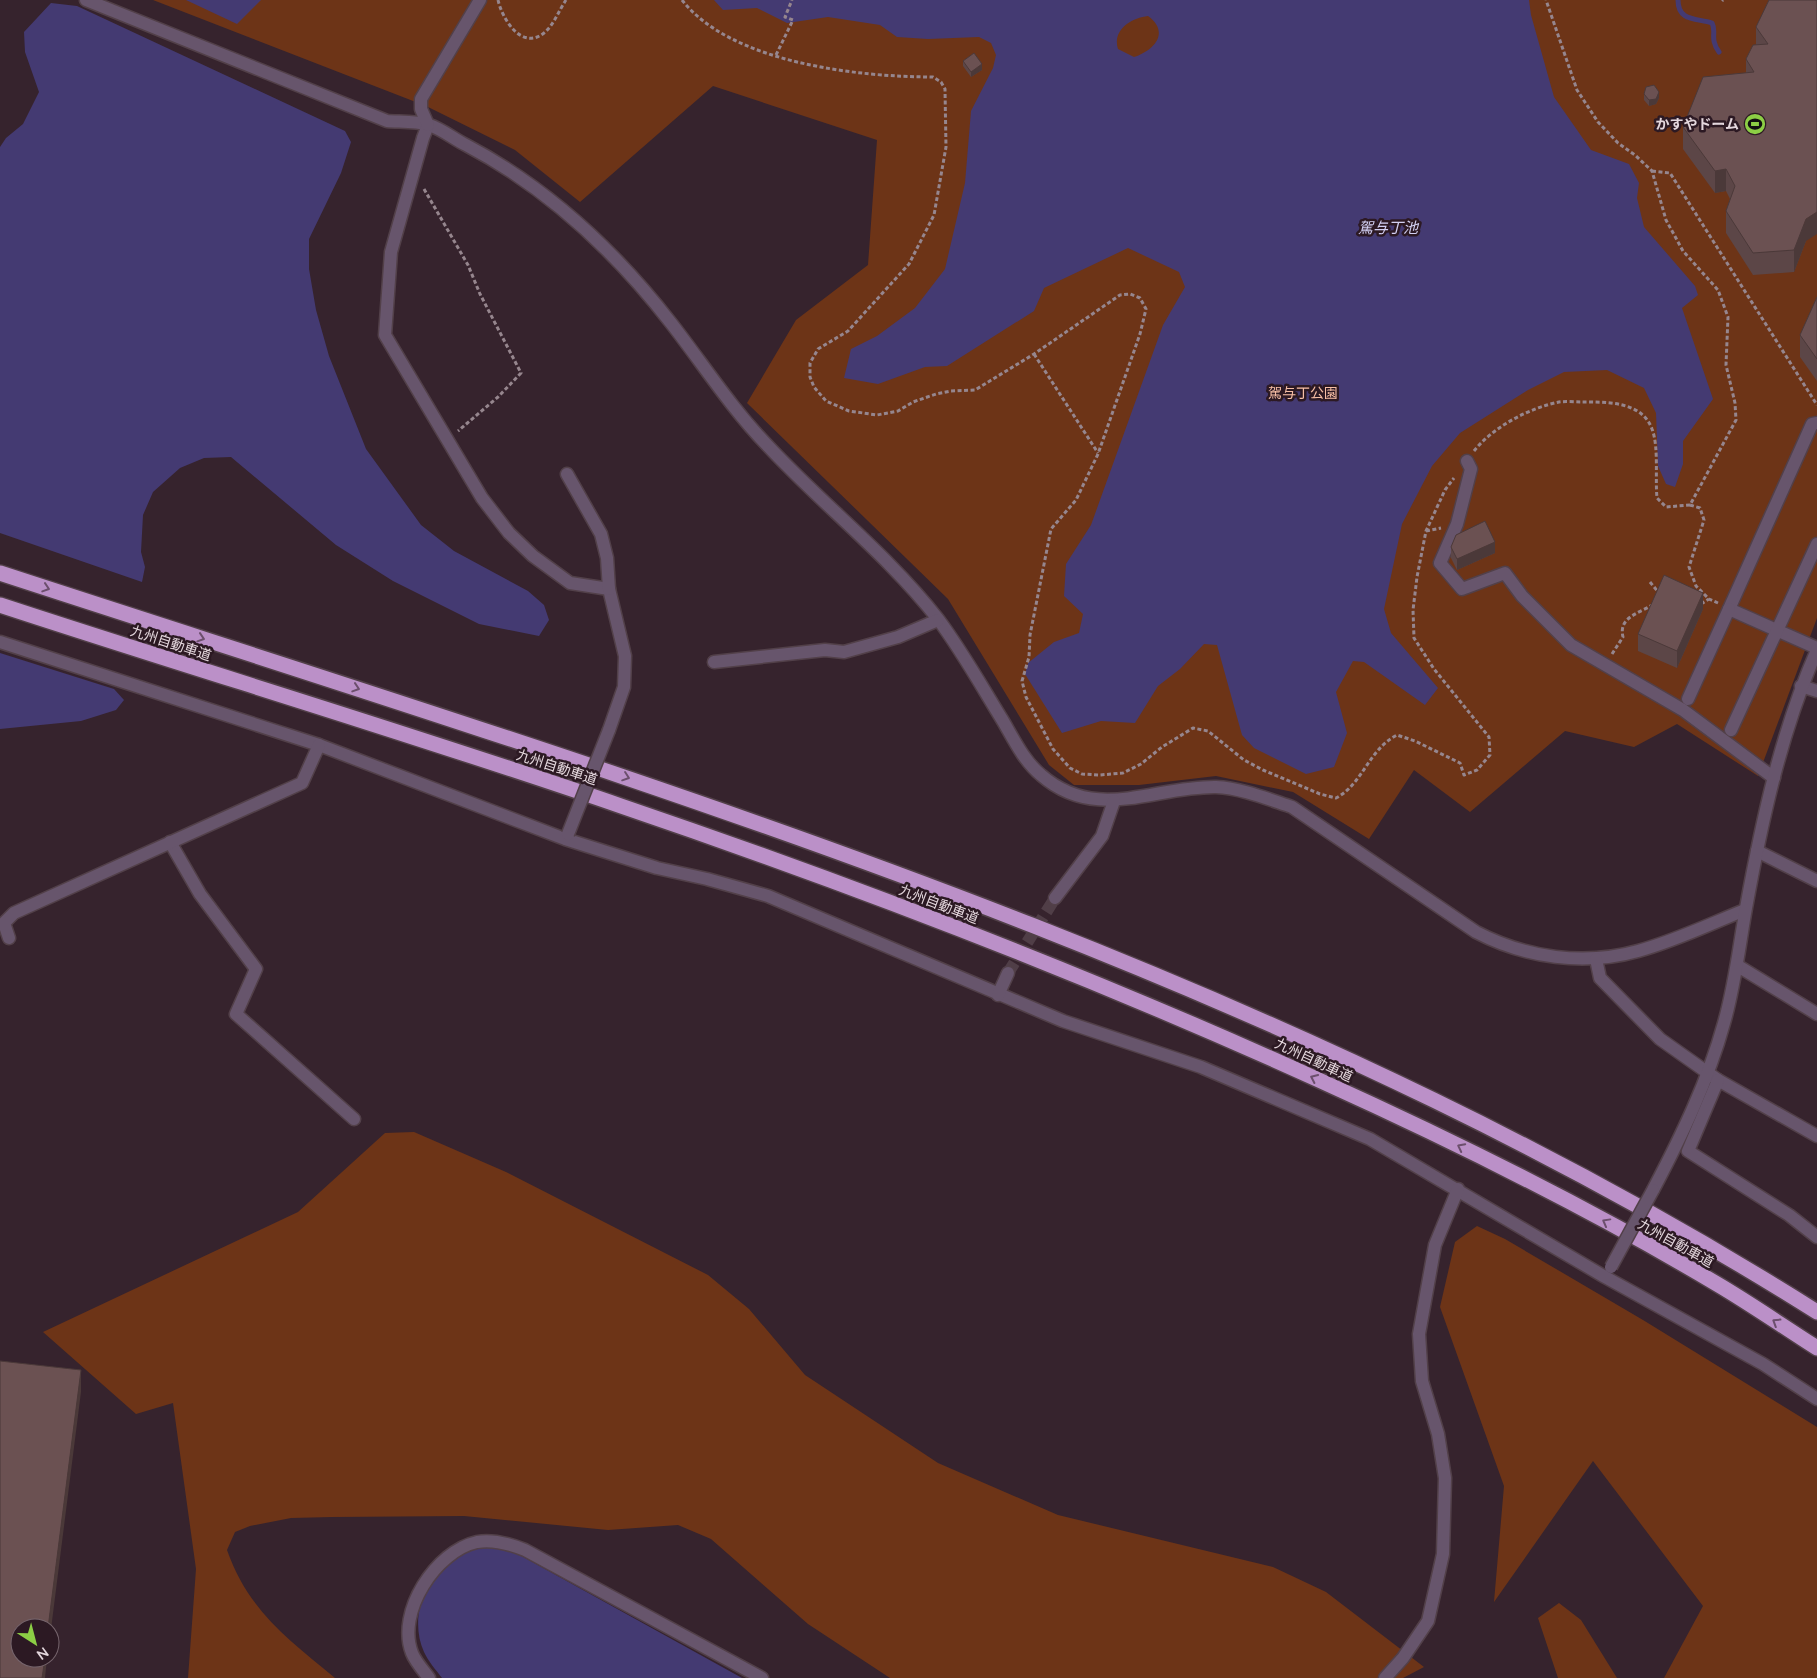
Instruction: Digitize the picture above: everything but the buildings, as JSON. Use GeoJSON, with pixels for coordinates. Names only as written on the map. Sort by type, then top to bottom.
{"type":"FeatureCollection","features":[{"type":"Feature","properties":{"kind":"highway","name":"九州自動車道"},"geometry":{"type":"LineString","coordinates":[[0,573],[630,778],[798,837],[1020,920],[1232,1008],[1430,1098],[1603,1186],[1735,1260],[1817,1312]]}},
{"type":"Feature","properties":{"kind":"highway","name":"九州自動車道"},"geometry":{"type":"LineString","coordinates":[[0,605],[618,804],[787,864],[1025,954],[1218,1034],[1416,1124],[1588,1212],[1718,1285],[1817,1348]]}},
{"type":"Feature","properties":{"kind":"street"},"geometry":{"type":"LineString","coordinates":[[86,0],[387,121],[428,125],[492,158],[544,194],[585,229],[626,270],[669,321],[735,410],[761,439],[914,591],[938,620],[973,671],[1024,756],[1041,776],[1061,788],[1082,797],[1114,801],[1177,790],[1218,787],[1263,796],[1292,807],[1451,917],[1498,944],[1542,956],[1596,959],[1639,951],[1745,910]]}},
{"type":"Feature","properties":{"kind":"street"},"geometry":{"type":"LineString","coordinates":[[480,0],[421,100],[421,109],[428,125],[391,252],[386,336],[482,498],[508,533],[533,556],[570,583],[609,590]]}},
{"type":"Feature","properties":{"kind":"street"},"geometry":{"type":"LineString","coordinates":[[1688,699],[1812,424],[1817,423]]}},
{"type":"Feature","properties":{"kind":"street"},"geometry":{"type":"LineString","coordinates":[[1466,461],[1471,469],[1457,524],[1440,563],[1462,590],[1505,573],[1522,596],[1571,645],[1683,710],[1774,778]]}},
{"type":"Feature","properties":{"kind":"street"},"geometry":{"type":"LineString","coordinates":[[567,474],[601,534],[607,558],[609,590],[625,656],[624,687],[567,836]]}},
{"type":"Feature","properties":{"kind":"street"},"geometry":{"type":"LineString","coordinates":[[1731,730],[1817,544]]}},
{"type":"Feature","properties":{"kind":"street"},"geometry":{"type":"LineString","coordinates":[[1608,1272],[1680,1138],[1708,1072],[1724,1024],[1738,966],[1745,910],[1774,778],[1801,686],[1817,649],[1729,609]]}},
{"type":"Feature","properties":{"kind":"street"},"geometry":{"type":"LineString","coordinates":[[714,662],[825,650],[844,652],[898,637],[938,620]]}},
{"type":"Feature","properties":{"kind":"street"},"geometry":{"type":"LineString","coordinates":[[0,642],[319,745],[657,868],[707,879],[768,896],[1063,1021],[1201,1067],[1228,1078],[1370,1139],[1608,1272],[1817,1399]]}},
{"type":"Feature","properties":{"kind":"street"},"geometry":{"type":"LineString","coordinates":[[1801,686],[1817,691]]}},
{"type":"Feature","properties":{"kind":"street"},"geometry":{"type":"LineString","coordinates":[[9,938],[4,923],[14,913],[302,783],[319,745]]}},
{"type":"Feature","properties":{"kind":"street"},"geometry":{"type":"LineString","coordinates":[[1055,898],[1102,836],[1114,801]]}},
{"type":"Feature","properties":{"kind":"street"},"geometry":{"type":"LineString","coordinates":[[170,842],[200,894],[256,969],[236,1014],[354,1119]]}},
{"type":"Feature","properties":{"kind":"street"},"geometry":{"type":"LineString","coordinates":[[1757,852],[1817,881]]}},
{"type":"Feature","properties":{"kind":"street"},"geometry":{"type":"LineString","coordinates":[[1596,959],[1600,978],[1660,1039],[1718,1080],[1817,1136]]}},
{"type":"Feature","properties":{"kind":"street"},"geometry":{"type":"LineString","coordinates":[[1738,966],[1817,1014]]}},
{"type":"Feature","properties":{"kind":"street"},"geometry":{"type":"LineString","coordinates":[[998,995],[1008,973]]}},
{"type":"Feature","properties":{"kind":"street"},"geometry":{"type":"LineString","coordinates":[[1718,1080],[1688,1151],[1789,1215],[1817,1237]]}},
{"type":"Feature","properties":{"kind":"street"},"geometry":{"type":"LineString","coordinates":[[1385,1678],[1403,1658],[1428,1621],[1444,1554],[1445,1478],[1438,1434],[1422,1381],[1419,1334],[1435,1244],[1458,1189]]}},
{"type":"Feature","properties":{"kind":"street"},"geometry":{"type":"LineString","coordinates":[[429,1678],[412,1652],[408,1631],[411,1607],[437,1566],[455,1551],[477,1542],[498,1542],[525,1550],[762,1678]]}},
{"type":"Feature","properties":{"kind":"path"},"geometry":{"type":"LineString","coordinates":[[498,0],[501,13],[514,32],[531,38],[542,35],[549,28],[566,0]]}},
{"type":"Feature","properties":{"kind":"path"},"geometry":{"type":"LineString","coordinates":[[682,0],[693,15],[750,49],[853,74],[933,77],[941,82],[945,89],[946,146],[934,215],[910,264],[848,331],[818,349],[810,363],[810,377],[814,387],[826,401],[860,414],[878,415],[892,412],[936,394],[975,390],[1034,354],[1120,295],[1130,294],[1140,298],[1146,308],[1140,334],[1098,454],[1076,500],[1051,529],[1030,635],[1029,657],[1022,681],[1026,697],[1053,749],[1070,768],[1082,774],[1123,773],[1141,764],[1162,747],[1193,728],[1208,731],[1244,760],[1263,770],[1320,794],[1336,798],[1347,792],[1369,758],[1384,742],[1397,735],[1415,741],[1460,763],[1464,775],[1477,770],[1490,755],[1489,737],[1434,669],[1414,638],[1413,610],[1417,576],[1426,531],[1444,490],[1478,446],[1498,429],[1560,402],[1600,401],[1626,406],[1642,413],[1652,429],[1657,498],[1666,507],[1690,505],[1700,508],[1704,520],[1689,568],[1696,586],[1709,599],[1702,604],[1695,604]]}},
{"type":"Feature","properties":{"kind":"path"},"geometry":{"type":"LineString","coordinates":[[776,55],[793,20],[785,17],[792,0]]}},
{"type":"Feature","properties":{"kind":"path"},"geometry":{"type":"LineString","coordinates":[[1546,0],[1577,90],[1605,129],[1652,171],[1666,220],[1683,251],[1718,290],[1728,317],[1726,365],[1735,402],[1736,420],[1690,505]]}},
{"type":"Feature","properties":{"kind":"path"},"geometry":{"type":"LineString","coordinates":[[1652,171],[1670,173],[1817,405]]}},
{"type":"Feature","properties":{"kind":"path"},"geometry":{"type":"LineString","coordinates":[[413,176],[421,185],[468,265],[480,294],[521,373],[498,397],[448,440]]}},
{"type":"Feature","properties":{"kind":"path"},"geometry":{"type":"LineString","coordinates":[[1034,354],[1098,454]]}},
{"type":"Feature","properties":{"kind":"path"},"geometry":{"type":"LineString","coordinates":[[1650,582],[1659,593]]}},
{"type":"Feature","properties":{"kind":"path"},"geometry":{"type":"LineString","coordinates":[[1657,598],[1664,589]]}},
{"type":"Feature","properties":{"kind":"path"},"geometry":{"type":"LineString","coordinates":[[1604,664],[1623,638],[1622,632],[1628,618],[1655,603]]}},
{"type":"Feature","properties":{"kind":"green space","name":"駕与丁公園"},"geometry":{"type":"Polygon","coordinates":[[[153,0],[1817,0],[1817,618],[1758,776],[1677,724],[1634,747],[1565,731],[1470,812],[1414,770],[1369,839],[1293,792],[1216,776],[1139,785],[1074,785],[1049,765],[948,599],[747,403],[796,320],[868,265],[877,140],[713,86],[580,202],[515,150],[426,106],[153,0]]]}},
{"type":"Feature","properties":{"kind":"green space"},"geometry":{"type":"Polygon","coordinates":[[[414,1132],[506,1172],[708,1275],[749,1309],[805,1375],[938,1463],[1058,1515],[1273,1567],[1326,1592],[1424,1667],[1403,1678],[890,1678],[808,1624],[711,1539],[678,1525],[608,1530],[464,1516],[332,1517],[291,1518],[250,1526],[235,1532],[227,1550],[246,1590],[271,1622],[335,1678],[188,1678],[196,1569],[173,1403],[136,1414],[43,1332],[298,1212],[385,1133],[414,1132]]]}},
{"type":"Feature","properties":{"kind":"green space"},"geometry":{"type":"Polygon","coordinates":[[[1477,1226],[1505,1239],[1643,1320],[1817,1427],[1817,1678],[1664,1678],[1703,1606],[1593,1461],[1494,1602],[1504,1486],[1440,1307],[1455,1242],[1477,1226]]]}},
{"type":"Feature","properties":{"kind":"green space"},"geometry":{"type":"Polygon","coordinates":[[[1559,1603],[1581,1620],[1617,1678],[1558,1678],[1538,1618],[1559,1603]]]}},
{"type":"Feature","properties":{"kind":"water"},"geometry":{"type":"Polygon","coordinates":[[[186,0],[261,0],[237,24],[186,0]]]}},
{"type":"Feature","properties":{"kind":"water","name":"駕与丁池"},"geometry":{"type":"Polygon","coordinates":[[[714,0],[1529,0],[1531,15],[1554,97],[1591,150],[1629,164],[1639,183],[1637,198],[1644,227],[1695,286],[1698,295],[1682,308],[1713,399],[1683,441],[1683,464],[1675,487],[1666,484],[1658,466],[1656,413],[1644,388],[1607,370],[1564,372],[1528,390],[1460,433],[1432,466],[1402,524],[1384,609],[1391,633],[1438,688],[1425,705],[1364,662],[1353,661],[1336,692],[1347,733],[1334,767],[1306,774],[1254,748],[1242,735],[1217,645],[1204,644],[1180,669],[1158,686],[1135,723],[1101,721],[1062,733],[1025,674],[1028,663],[1054,642],[1079,633],[1083,614],[1064,596],[1066,564],[1091,525],[1163,325],[1185,287],[1179,272],[1128,248],[1044,288],[1034,311],[947,366],[925,367],[878,384],[844,378],[851,349],[877,336],[915,308],[945,269],[965,183],[971,111],[993,68],[996,55],[991,43],[979,37],[928,39],[897,37],[880,25],[828,17],[787,23],[757,8],[723,10],[714,0]],[[1148,16],[1129,22],[1120,31],[1117,42],[1118,49],[1134,57],[1148,50],[1157,40],[1159,34],[1155,22],[1148,16]]]}},
{"type":"Feature","properties":{"kind":"water"},"geometry":{"type":"Polygon","coordinates":[[[51,3],[77,6],[345,131],[351,142],[341,173],[309,239],[309,269],[316,310],[329,356],[366,449],[421,525],[454,551],[528,591],[544,605],[549,620],[539,636],[479,624],[393,581],[336,545],[231,457],[204,458],[180,468],[153,492],[143,515],[141,552],[145,567],[142,582],[0,533],[0,147],[6,138],[23,124],[39,92],[25,52],[24,32],[51,3]]]}},
{"type":"Feature","properties":{"kind":"water"},"geometry":{"type":"Polygon","coordinates":[[[0,653],[114,689],[124,700],[116,710],[81,721],[0,729],[0,653]]]}},
{"type":"Feature","properties":{"kind":"water"},"geometry":{"type":"Polygon","coordinates":[[[473,1548],[507,1548],[742,1678],[442,1678],[424,1652],[420,1640],[418,1628],[421,1603],[432,1580],[440,1570],[473,1548]]]}},
{"type":"Feature","properties":{"kind":"waterway"},"geometry":{"type":"LineString","coordinates":[[1678,0],[1681,12],[1685,16],[1712,23],[1714,43],[1719,52]]}},
{"type":"Feature","properties":{"kind":"tunnel"},"geometry":{"type":"LineString","coordinates":[[1008,973],[1055,898]]}},
{"type":"Feature","properties":{"kind":"place","name":"かすやドーム"},"geometry":{"type":"Point","coordinates":[1755,124]}}]}
